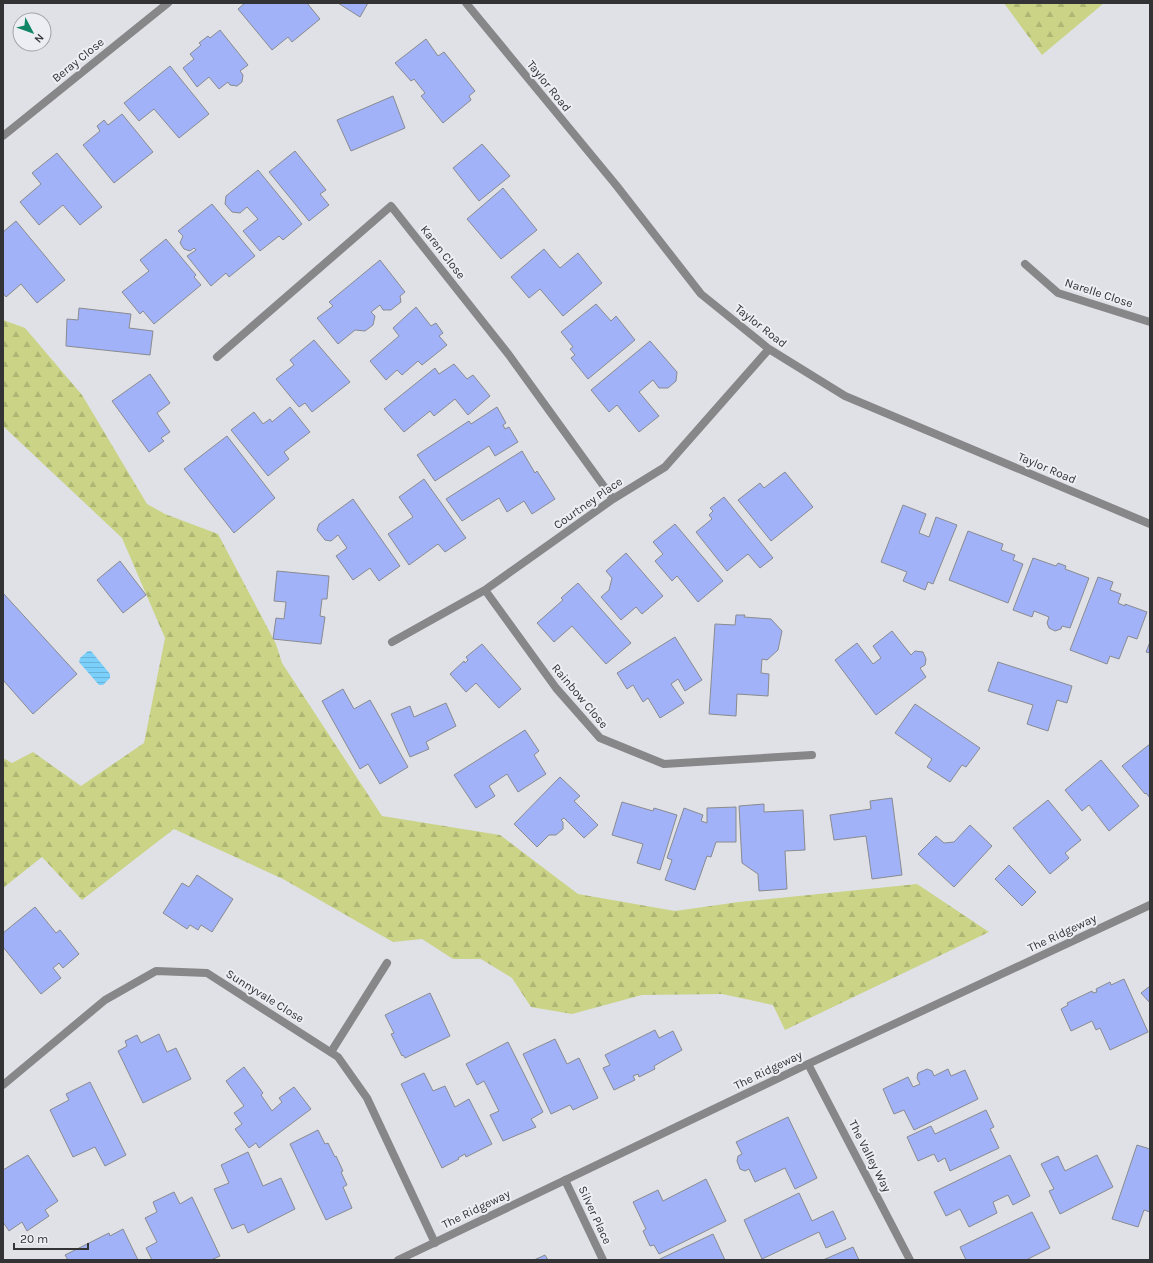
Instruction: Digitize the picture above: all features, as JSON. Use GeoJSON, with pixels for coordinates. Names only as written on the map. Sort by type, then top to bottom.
{"type":"FeatureCollection","features":[{"type":"Feature","properties":{"kind":"street","name":"Beray Close"},"geometry":{"type":"LineString","coordinates":[[3,136],[168,3]]}},
{"type":"Feature","properties":{"kind":"street","name":"Taylor Road"},"geometry":{"type":"LineString","coordinates":[[466,3],[616,185],[701,294],[769,349],[845,396],[1150,524]]}},
{"type":"Feature","properties":{"kind":"street","name":"Karen Close"},"geometry":{"type":"LineString","coordinates":[[217,357],[391,206],[509,355],[613,499]]}},
{"type":"Feature","properties":{"kind":"street","name":"Narelle Close"},"geometry":{"type":"LineString","coordinates":[[1026,264],[1058,293],[1150,322]]}},
{"type":"Feature","properties":{"kind":"street","name":"Courtney Place"},"geometry":{"type":"LineString","coordinates":[[392,642],[485,590],[613,499],[665,467],[769,349]]}},
{"type":"Feature","properties":{"kind":"street","name":"Rainbow Close"},"geometry":{"type":"LineString","coordinates":[[485,590],[556,688],[600,738],[664,764],[812,755]]}},
{"type":"Feature","properties":{"kind":"street","name":"The Ridgeway"},"geometry":{"type":"LineString","coordinates":[[398,1260],[808,1064],[1150,905]]}},
{"type":"Feature","properties":{"kind":"street"},"geometry":{"type":"LineString","coordinates":[[331,1052],[387,963]]}},
{"type":"Feature","properties":{"kind":"street","name":"Sunnyvale Close"},"geometry":{"type":"LineString","coordinates":[[3,1085],[105,1000],[156,971],[207,973],[338,1057],[367,1098],[435,1242]]}},
{"type":"Feature","properties":{"kind":"street","name":"The Valley Way"},"geometry":{"type":"LineString","coordinates":[[808,1064],[910,1260]]}},
{"type":"Feature","properties":{"kind":"street","name":"Silver Place"},"geometry":{"type":"LineString","coordinates":[[565,1180],[603,1260]]}},
{"type":"Feature","properties":{"kind":"green space"},"geometry":{"type":"Polygon","coordinates":[[[1004,3],[1104,3],[1042,55],[1004,3]]]}},
{"type":"Feature","properties":{"kind":"green space"},"geometry":{"type":"Polygon","coordinates":[[[3,320],[25,328],[82,395],[147,504],[165,514],[218,534],[276,644],[282,663],[382,816],[500,835],[578,894],[675,911],[739,902],[917,884],[989,932],[785,1030],[773,1005],[722,994],[642,995],[572,1014],[531,1007],[512,978],[481,959],[453,959],[422,939],[393,942],[283,879],[174,829],[82,900],[42,857],[3,888],[3,758],[12,763],[33,752],[81,786],[144,743],[165,638],[122,538],[3,426],[3,320]]]}},
{"type":"Feature","properties":{"kind":"water"},"geometry":{"type":"Polygon","coordinates":[[[88,651],[91,651],[110,674],[110,678],[103,685],[99,685],[79,662],[80,658],[88,651]]]}},
{"type":"Feature","properties":{"kind":"building"},"geometry":{"type":"Polygon","coordinates":[[[245,3],[307,3],[320,19],[292,42],[288,37],[272,50],[238,9],[245,3]]]}},
{"type":"Feature","properties":{"kind":"building"},"geometry":{"type":"Polygon","coordinates":[[[338,3],[368,3],[360,17],[338,3]]]}},
{"type":"Feature","properties":{"kind":"building"},"geometry":{"type":"Polygon","coordinates":[[[220,30],[248,65],[240,71],[243,75],[242,82],[237,86],[230,85],[228,82],[219,89],[209,77],[197,87],[183,68],[194,59],[190,54],[201,45],[199,43],[208,36],[210,38],[220,30]]]}},
{"type":"Feature","properties":{"kind":"building"},"geometry":{"type":"Polygon","coordinates":[[[426,39],[438,56],[444,52],[475,91],[469,96],[471,100],[443,123],[421,96],[425,93],[414,79],[411,81],[395,63],[426,39]]]}},
{"type":"Feature","properties":{"kind":"building"},"geometry":{"type":"Polygon","coordinates":[[[170,66],[209,114],[179,138],[154,109],[139,121],[124,103],[170,66]]]}},
{"type":"Feature","properties":{"kind":"building"},"geometry":{"type":"Polygon","coordinates":[[[393,96],[405,128],[351,151],[337,120],[393,96]]]}},
{"type":"Feature","properties":{"kind":"building"},"geometry":{"type":"Polygon","coordinates":[[[122,114],[153,152],[114,183],[83,145],[100,131],[97,126],[104,120],[108,125],[122,114]]]}},
{"type":"Feature","properties":{"kind":"building"},"geometry":{"type":"Polygon","coordinates":[[[482,144],[510,176],[479,201],[453,168],[482,144]]]}},
{"type":"Feature","properties":{"kind":"building"},"geometry":{"type":"Polygon","coordinates":[[[295,151],[326,190],[320,194],[329,205],[309,221],[269,172],[295,151]]]}},
{"type":"Feature","properties":{"kind":"building"},"geometry":{"type":"Polygon","coordinates":[[[57,153],[102,207],[80,225],[63,205],[39,225],[20,202],[41,184],[32,173],[57,153]]]}},
{"type":"Feature","properties":{"kind":"building"},"geometry":{"type":"Polygon","coordinates":[[[258,170],[302,224],[283,240],[279,236],[260,251],[243,231],[258,219],[247,207],[240,213],[232,212],[225,204],[226,196],[258,170]]]}},
{"type":"Feature","properties":{"kind":"building"},"geometry":{"type":"Polygon","coordinates":[[[503,188],[537,230],[501,259],[467,219],[503,188]]]}},
{"type":"Feature","properties":{"kind":"building"},"geometry":{"type":"Polygon","coordinates":[[[212,204],[255,256],[229,277],[226,273],[211,286],[187,256],[196,250],[194,248],[190,251],[184,249],[180,243],[183,236],[178,231],[212,204]]]}},
{"type":"Feature","properties":{"kind":"building"},"geometry":{"type":"Polygon","coordinates":[[[16,221],[65,280],[37,303],[21,284],[6,297],[3,293],[3,232],[16,221]]]}},
{"type":"Feature","properties":{"kind":"building"},"geometry":{"type":"Polygon","coordinates":[[[166,239],[196,275],[194,277],[201,285],[154,324],[143,311],[140,314],[122,292],[149,271],[140,260],[166,239]]]}},
{"type":"Feature","properties":{"kind":"building"},"geometry":{"type":"Polygon","coordinates":[[[544,249],[560,268],[578,253],[602,283],[563,316],[540,289],[529,298],[511,277],[544,249]]]}},
{"type":"Feature","properties":{"kind":"building"},"geometry":{"type":"Polygon","coordinates":[[[380,260],[405,292],[400,296],[401,302],[391,310],[383,310],[380,305],[371,312],[375,316],[373,325],[365,331],[355,330],[338,344],[317,318],[333,306],[329,302],[380,260]]]}},
{"type":"Feature","properties":{"kind":"building"},"geometry":{"type":"Polygon","coordinates":[[[596,304],[611,321],[616,316],[635,340],[588,379],[571,358],[575,355],[570,349],[573,347],[561,332],[596,304]]]}},
{"type":"Feature","properties":{"kind":"building"},"geometry":{"type":"Polygon","coordinates":[[[416,307],[431,326],[436,323],[443,333],[439,336],[447,345],[422,365],[418,361],[402,375],[397,370],[386,380],[370,361],[399,336],[393,328],[416,307]]]}},
{"type":"Feature","properties":{"kind":"building"},"geometry":{"type":"Polygon","coordinates":[[[79,308],[131,314],[129,328],[153,331],[150,355],[66,346],[67,319],[78,320],[79,308]]]}},
{"type":"Feature","properties":{"kind":"building"},"geometry":{"type":"Polygon","coordinates":[[[314,340],[350,382],[312,412],[305,403],[299,407],[276,379],[294,365],[290,360],[314,340]]]}},
{"type":"Feature","properties":{"kind":"building"},"geometry":{"type":"Polygon","coordinates":[[[650,341],[677,372],[676,381],[668,388],[659,388],[653,380],[639,392],[659,416],[639,432],[617,405],[609,412],[591,390],[650,341]]]}},
{"type":"Feature","properties":{"kind":"building"},"geometry":{"type":"Polygon","coordinates":[[[454,364],[467,379],[473,375],[490,396],[468,415],[455,399],[434,416],[430,411],[404,432],[384,409],[435,368],[439,374],[454,364]]]}},
{"type":"Feature","properties":{"kind":"building"},"geometry":{"type":"Polygon","coordinates":[[[150,374],[170,403],[157,413],[170,432],[161,438],[164,441],[149,452],[112,401],[150,374]]]}},
{"type":"Feature","properties":{"kind":"building"},"geometry":{"type":"Polygon","coordinates":[[[290,407],[310,432],[284,452],[289,459],[268,476],[231,430],[254,412],[263,424],[270,419],[272,422],[290,407]]]}},
{"type":"Feature","properties":{"kind":"building"},"geometry":{"type":"Polygon","coordinates":[[[497,407],[506,423],[503,425],[505,429],[509,427],[518,442],[495,456],[489,446],[435,481],[417,455],[469,421],[471,424],[497,407]]]}},
{"type":"Feature","properties":{"kind":"building"},"geometry":{"type":"Polygon","coordinates":[[[227,436],[275,498],[234,533],[184,469],[227,436]]]}},
{"type":"Feature","properties":{"kind":"building"},"geometry":{"type":"Polygon","coordinates":[[[522,451],[535,473],[537,471],[555,499],[532,514],[524,501],[507,512],[499,498],[462,521],[446,499],[522,451]]]}},
{"type":"Feature","properties":{"kind":"building"},"geometry":{"type":"Polygon","coordinates":[[[785,472],[813,507],[771,541],[738,500],[760,483],[764,488],[785,472]]]}},
{"type":"Feature","properties":{"kind":"building"},"geometry":{"type":"Polygon","coordinates":[[[424,479],[466,538],[445,552],[438,544],[409,565],[388,534],[413,517],[399,497],[424,479]]]}},
{"type":"Feature","properties":{"kind":"building"},"geometry":{"type":"Polygon","coordinates":[[[724,497],[773,558],[760,568],[748,554],[727,571],[696,532],[712,519],[709,515],[713,511],[710,508],[724,497]]]}},
{"type":"Feature","properties":{"kind":"building"},"geometry":{"type":"Polygon","coordinates":[[[353,499],[400,566],[379,581],[370,568],[353,580],[336,556],[347,548],[338,535],[331,541],[325,540],[317,530],[319,524],[353,499]]]}},
{"type":"Feature","properties":{"kind":"building"},"geometry":{"type":"Polygon","coordinates":[[[903,505],[926,514],[919,533],[929,537],[936,517],[957,525],[933,584],[928,582],[925,590],[903,581],[907,572],[881,562],[903,505]]]}},
{"type":"Feature","properties":{"kind":"building"},"geometry":{"type":"Polygon","coordinates":[[[675,524],[723,581],[698,602],[677,576],[672,581],[655,561],[663,554],[653,542],[675,524]]]}},
{"type":"Feature","properties":{"kind":"building"},"geometry":{"type":"Polygon","coordinates":[[[968,531],[1003,544],[1001,550],[1015,555],[1013,560],[1023,564],[1008,603],[949,580],[968,531]]]}},
{"type":"Feature","properties":{"kind":"building"},"geometry":{"type":"Polygon","coordinates":[[[626,553],[663,596],[642,614],[636,607],[621,620],[601,597],[609,590],[612,578],[606,571],[626,553]]]}},
{"type":"Feature","properties":{"kind":"building"},"geometry":{"type":"Polygon","coordinates":[[[1033,558],[1056,566],[1058,563],[1066,566],[1065,569],[1089,578],[1070,628],[1062,626],[1061,629],[1055,631],[1049,628],[1047,623],[1049,617],[1034,611],[1032,617],[1013,610],[1033,558]]]}},
{"type":"Feature","properties":{"kind":"building"},"geometry":{"type":"Polygon","coordinates":[[[120,561],[146,595],[123,613],[97,580],[120,561]]]}},
{"type":"Feature","properties":{"kind":"building"},"geometry":{"type":"Polygon","coordinates":[[[277,571],[329,576],[327,599],[322,599],[320,616],[325,617],[321,644],[273,639],[276,618],[284,619],[286,602],[274,601],[277,571]]]}},
{"type":"Feature","properties":{"kind":"building"},"geometry":{"type":"Polygon","coordinates":[[[1098,577],[1113,582],[1110,590],[1121,594],[1118,603],[1147,612],[1137,639],[1128,636],[1119,659],[1110,656],[1107,664],[1070,650],[1098,577]]]}},
{"type":"Feature","properties":{"kind":"building"},"geometry":{"type":"Polygon","coordinates":[[[578,583],[631,643],[606,664],[572,626],[554,642],[537,623],[563,600],[561,598],[578,583]]]}},
{"type":"Feature","properties":{"kind":"building"},"geometry":{"type":"Polygon","coordinates":[[[3,593],[77,674],[33,714],[3,680],[3,593]]]}},
{"type":"Feature","properties":{"kind":"building"},"geometry":{"type":"Polygon","coordinates":[[[736,615],[771,619],[782,631],[778,650],[767,660],[762,659],[761,673],[769,674],[768,696],[737,694],[736,716],[709,714],[715,624],[735,625],[736,615]]]}},
{"type":"Feature","properties":{"kind":"building"},"geometry":{"type":"Polygon","coordinates":[[[892,631],[911,655],[915,651],[923,652],[926,659],[925,665],[920,668],[926,677],[876,715],[835,660],[857,643],[873,664],[881,658],[873,646],[892,631]]]}},
{"type":"Feature","properties":{"kind":"building"},"geometry":{"type":"Polygon","coordinates":[[[675,637],[702,680],[685,691],[678,679],[671,684],[684,703],[660,718],[648,698],[643,702],[633,685],[627,689],[617,673],[675,637]]]}},
{"type":"Feature","properties":{"kind":"building"},"geometry":{"type":"Polygon","coordinates":[[[1150,642],[1150,653],[1146,652],[1150,642]]]}},
{"type":"Feature","properties":{"kind":"building"},"geometry":{"type":"Polygon","coordinates":[[[482,644],[521,689],[499,708],[476,683],[466,692],[450,674],[464,661],[465,663],[468,660],[466,657],[482,644]]]}},
{"type":"Feature","properties":{"kind":"building"},"geometry":{"type":"Polygon","coordinates":[[[998,662],[1072,686],[1067,703],[1057,700],[1048,731],[1027,724],[1033,705],[988,691],[998,662]]]}},
{"type":"Feature","properties":{"kind":"building"},"geometry":{"type":"Polygon","coordinates":[[[343,689],[354,709],[370,700],[408,767],[380,784],[368,764],[360,769],[322,701],[343,689]]]}},
{"type":"Feature","properties":{"kind":"building"},"geometry":{"type":"Polygon","coordinates":[[[446,703],[456,726],[426,742],[429,749],[410,757],[391,714],[410,706],[414,717],[446,703]]]}},
{"type":"Feature","properties":{"kind":"building"},"geometry":{"type":"Polygon","coordinates":[[[915,704],[980,748],[966,767],[962,765],[950,782],[927,767],[932,759],[895,733],[915,704]]]}},
{"type":"Feature","properties":{"kind":"building"},"geometry":{"type":"Polygon","coordinates":[[[525,730],[539,751],[534,755],[546,774],[518,792],[507,774],[489,786],[495,796],[476,808],[454,775],[525,730]]]}},
{"type":"Feature","properties":{"kind":"building"},"geometry":{"type":"Polygon","coordinates":[[[1150,744],[1150,798],[1122,766],[1150,744]]]}},
{"type":"Feature","properties":{"kind":"building"},"geometry":{"type":"Polygon","coordinates":[[[1101,760],[1139,806],[1109,831],[1089,805],[1082,811],[1065,790],[1101,760]]]}},
{"type":"Feature","properties":{"kind":"building"},"geometry":{"type":"Polygon","coordinates":[[[560,777],[580,796],[574,801],[598,825],[584,838],[564,818],[561,820],[563,822],[563,829],[556,835],[549,835],[537,847],[514,824],[560,777]]]}},
{"type":"Feature","properties":{"kind":"building"},"geometry":{"type":"Polygon","coordinates":[[[892,798],[902,875],[872,879],[866,836],[834,840],[830,815],[871,809],[870,801],[892,798]]]}},
{"type":"Feature","properties":{"kind":"building"},"geometry":{"type":"Polygon","coordinates":[[[1048,800],[1081,840],[1065,853],[1069,858],[1050,874],[1013,828],[1048,800]]]}},
{"type":"Feature","properties":{"kind":"building"},"geometry":{"type":"Polygon","coordinates":[[[622,802],[653,811],[654,808],[677,815],[660,870],[637,863],[643,844],[612,835],[622,802]]]}},
{"type":"Feature","properties":{"kind":"building"},"geometry":{"type":"Polygon","coordinates":[[[764,804],[764,812],[803,810],[805,850],[785,851],[787,889],[759,891],[758,874],[742,863],[739,806],[764,804]]]}},
{"type":"Feature","properties":{"kind":"building"},"geometry":{"type":"Polygon","coordinates":[[[736,807],[736,842],[716,842],[711,857],[707,856],[695,890],[665,880],[672,860],[667,858],[684,808],[703,815],[701,821],[707,823],[707,808],[736,807]]]}},
{"type":"Feature","properties":{"kind":"building"},"geometry":{"type":"Polygon","coordinates":[[[970,825],[992,846],[954,887],[918,854],[936,836],[944,843],[954,842],[970,825]]]}},
{"type":"Feature","properties":{"kind":"building"},"geometry":{"type":"Polygon","coordinates":[[[1009,865],[1036,892],[1022,906],[995,879],[1009,865]]]}},
{"type":"Feature","properties":{"kind":"building"},"geometry":{"type":"Polygon","coordinates":[[[197,875],[233,899],[212,932],[201,925],[198,930],[190,925],[187,929],[163,913],[182,883],[189,887],[197,875]]]}},
{"type":"Feature","properties":{"kind":"building"},"geometry":{"type":"Polygon","coordinates":[[[35,907],[56,933],[60,930],[79,954],[63,968],[59,963],[53,968],[61,978],[41,994],[3,947],[3,933],[35,907]]]}},
{"type":"Feature","properties":{"kind":"building"},"geometry":{"type":"Polygon","coordinates":[[[1124,979],[1148,1032],[1110,1050],[1100,1028],[1096,1030],[1092,1021],[1071,1031],[1061,1009],[1068,1005],[1067,1003],[1092,991],[1093,993],[1097,992],[1096,989],[1110,982],[1111,985],[1124,979]]]}},
{"type":"Feature","properties":{"kind":"building"},"geometry":{"type":"Polygon","coordinates":[[[1150,986],[1150,1003],[1141,993],[1150,986]]]}},
{"type":"Feature","properties":{"kind":"building"},"geometry":{"type":"Polygon","coordinates":[[[430,993],[450,1036],[405,1058],[403,1055],[402,1056],[391,1034],[394,1033],[385,1015],[430,993]]]}},
{"type":"Feature","properties":{"kind":"building"},"geometry":{"type":"Polygon","coordinates":[[[655,1030],[659,1038],[673,1031],[682,1050],[654,1066],[655,1069],[639,1077],[638,1074],[633,1076],[635,1080],[614,1090],[603,1068],[610,1065],[605,1055],[655,1030]]]}},
{"type":"Feature","properties":{"kind":"building"},"geometry":{"type":"Polygon","coordinates":[[[159,1034],[167,1052],[176,1048],[191,1079],[143,1103],[118,1051],[127,1046],[125,1041],[137,1035],[141,1043],[159,1034]]]}},
{"type":"Feature","properties":{"kind":"building"},"geometry":{"type":"Polygon","coordinates":[[[555,1039],[567,1064],[579,1058],[598,1098],[573,1110],[570,1105],[551,1114],[523,1054],[555,1039]]]}},
{"type":"Feature","properties":{"kind":"building"},"geometry":{"type":"Polygon","coordinates":[[[508,1042],[543,1112],[531,1119],[536,1127],[503,1141],[490,1115],[499,1111],[484,1081],[477,1085],[466,1064],[508,1042]]]}},
{"type":"Feature","properties":{"kind":"building"},"geometry":{"type":"Polygon","coordinates":[[[244,1067],[263,1093],[261,1095],[272,1111],[282,1102],[279,1098],[294,1087],[311,1109],[259,1148],[256,1143],[249,1148],[235,1129],[242,1124],[234,1113],[244,1106],[226,1081],[244,1067]]]}},
{"type":"Feature","properties":{"kind":"building"},"geometry":{"type":"Polygon","coordinates":[[[927,1069],[932,1071],[934,1076],[948,1069],[951,1076],[965,1070],[978,1099],[914,1130],[904,1110],[894,1114],[883,1089],[908,1077],[913,1087],[920,1084],[917,1078],[918,1073],[927,1069]]]}},
{"type":"Feature","properties":{"kind":"building"},"geometry":{"type":"Polygon","coordinates":[[[424,1073],[433,1091],[445,1086],[455,1107],[469,1099],[492,1144],[466,1157],[465,1154],[442,1168],[401,1084],[424,1073]]]}},
{"type":"Feature","properties":{"kind":"building"},"geometry":{"type":"Polygon","coordinates":[[[90,1082],[126,1155],[105,1166],[95,1147],[73,1157],[50,1110],[69,1100],[66,1094],[90,1082]]]}},
{"type":"Feature","properties":{"kind":"building"},"geometry":{"type":"Polygon","coordinates":[[[986,1110],[994,1127],[990,1129],[999,1148],[950,1171],[945,1158],[938,1162],[934,1154],[918,1161],[907,1137],[931,1126],[935,1134],[986,1110]]]}},
{"type":"Feature","properties":{"kind":"building"},"geometry":{"type":"Polygon","coordinates":[[[788,1117],[817,1178],[795,1189],[785,1168],[755,1182],[749,1169],[745,1171],[740,1169],[737,1161],[738,1156],[742,1154],[736,1142],[788,1117]]]}},
{"type":"Feature","properties":{"kind":"building"},"geometry":{"type":"Polygon","coordinates":[[[318,1130],[325,1144],[328,1143],[335,1157],[336,1156],[343,1171],[341,1172],[347,1185],[343,1187],[352,1208],[326,1220],[290,1144],[318,1130]]]}},
{"type":"Feature","properties":{"kind":"building"},"geometry":{"type":"Polygon","coordinates":[[[1137,1145],[1150,1149],[1150,1212],[1144,1210],[1138,1227],[1112,1219],[1137,1145]]]}},
{"type":"Feature","properties":{"kind":"building"},"geometry":{"type":"Polygon","coordinates":[[[248,1152],[263,1186],[281,1178],[295,1209],[248,1233],[244,1224],[232,1229],[214,1189],[229,1183],[221,1165],[248,1152]]]}},
{"type":"Feature","properties":{"kind":"building"},"geometry":{"type":"Polygon","coordinates":[[[28,1155],[58,1201],[45,1210],[49,1216],[27,1231],[22,1222],[9,1231],[3,1222],[3,1170],[28,1155]]]}},
{"type":"Feature","properties":{"kind":"building"},"geometry":{"type":"Polygon","coordinates":[[[1010,1155],[1030,1196],[1013,1205],[1008,1195],[993,1202],[997,1213],[969,1227],[960,1209],[946,1216],[934,1192],[1010,1155]]]}},
{"type":"Feature","properties":{"kind":"building"},"geometry":{"type":"Polygon","coordinates":[[[1097,1155],[1113,1187],[1060,1214],[1049,1191],[1054,1189],[1041,1164],[1058,1156],[1065,1171],[1097,1155]]]}},
{"type":"Feature","properties":{"kind":"building"},"geometry":{"type":"Polygon","coordinates":[[[706,1179],[726,1221],[659,1254],[654,1245],[650,1246],[643,1231],[646,1229],[633,1202],[658,1190],[663,1201],[706,1179]]]}},
{"type":"Feature","properties":{"kind":"building"},"geometry":{"type":"Polygon","coordinates":[[[174,1192],[180,1204],[192,1197],[220,1256],[211,1260],[152,1260],[146,1248],[157,1242],[145,1218],[157,1212],[153,1202],[174,1192]]]}},
{"type":"Feature","properties":{"kind":"building"},"geometry":{"type":"Polygon","coordinates":[[[799,1193],[812,1221],[833,1211],[846,1239],[826,1248],[819,1232],[762,1259],[744,1220],[799,1193]]]}},
{"type":"Feature","properties":{"kind":"building"},"geometry":{"type":"Polygon","coordinates":[[[1032,1212],[1050,1248],[1026,1260],[966,1260],[960,1247],[1032,1212]]]}},
{"type":"Feature","properties":{"kind":"building"},"geometry":{"type":"Polygon","coordinates":[[[123,1229],[138,1260],[68,1260],[65,1255],[109,1233],[110,1236],[123,1229]]]}},
{"type":"Feature","properties":{"kind":"building"},"geometry":{"type":"Polygon","coordinates":[[[713,1234],[725,1260],[660,1259],[713,1234]]]}},
{"type":"Feature","properties":{"kind":"building"},"geometry":{"type":"Polygon","coordinates":[[[853,1247],[859,1260],[823,1260],[853,1247]]]}},
{"type":"Feature","properties":{"kind":"building"},"geometry":{"type":"Polygon","coordinates":[[[545,1255],[548,1260],[534,1260],[545,1255]]]}}]}
